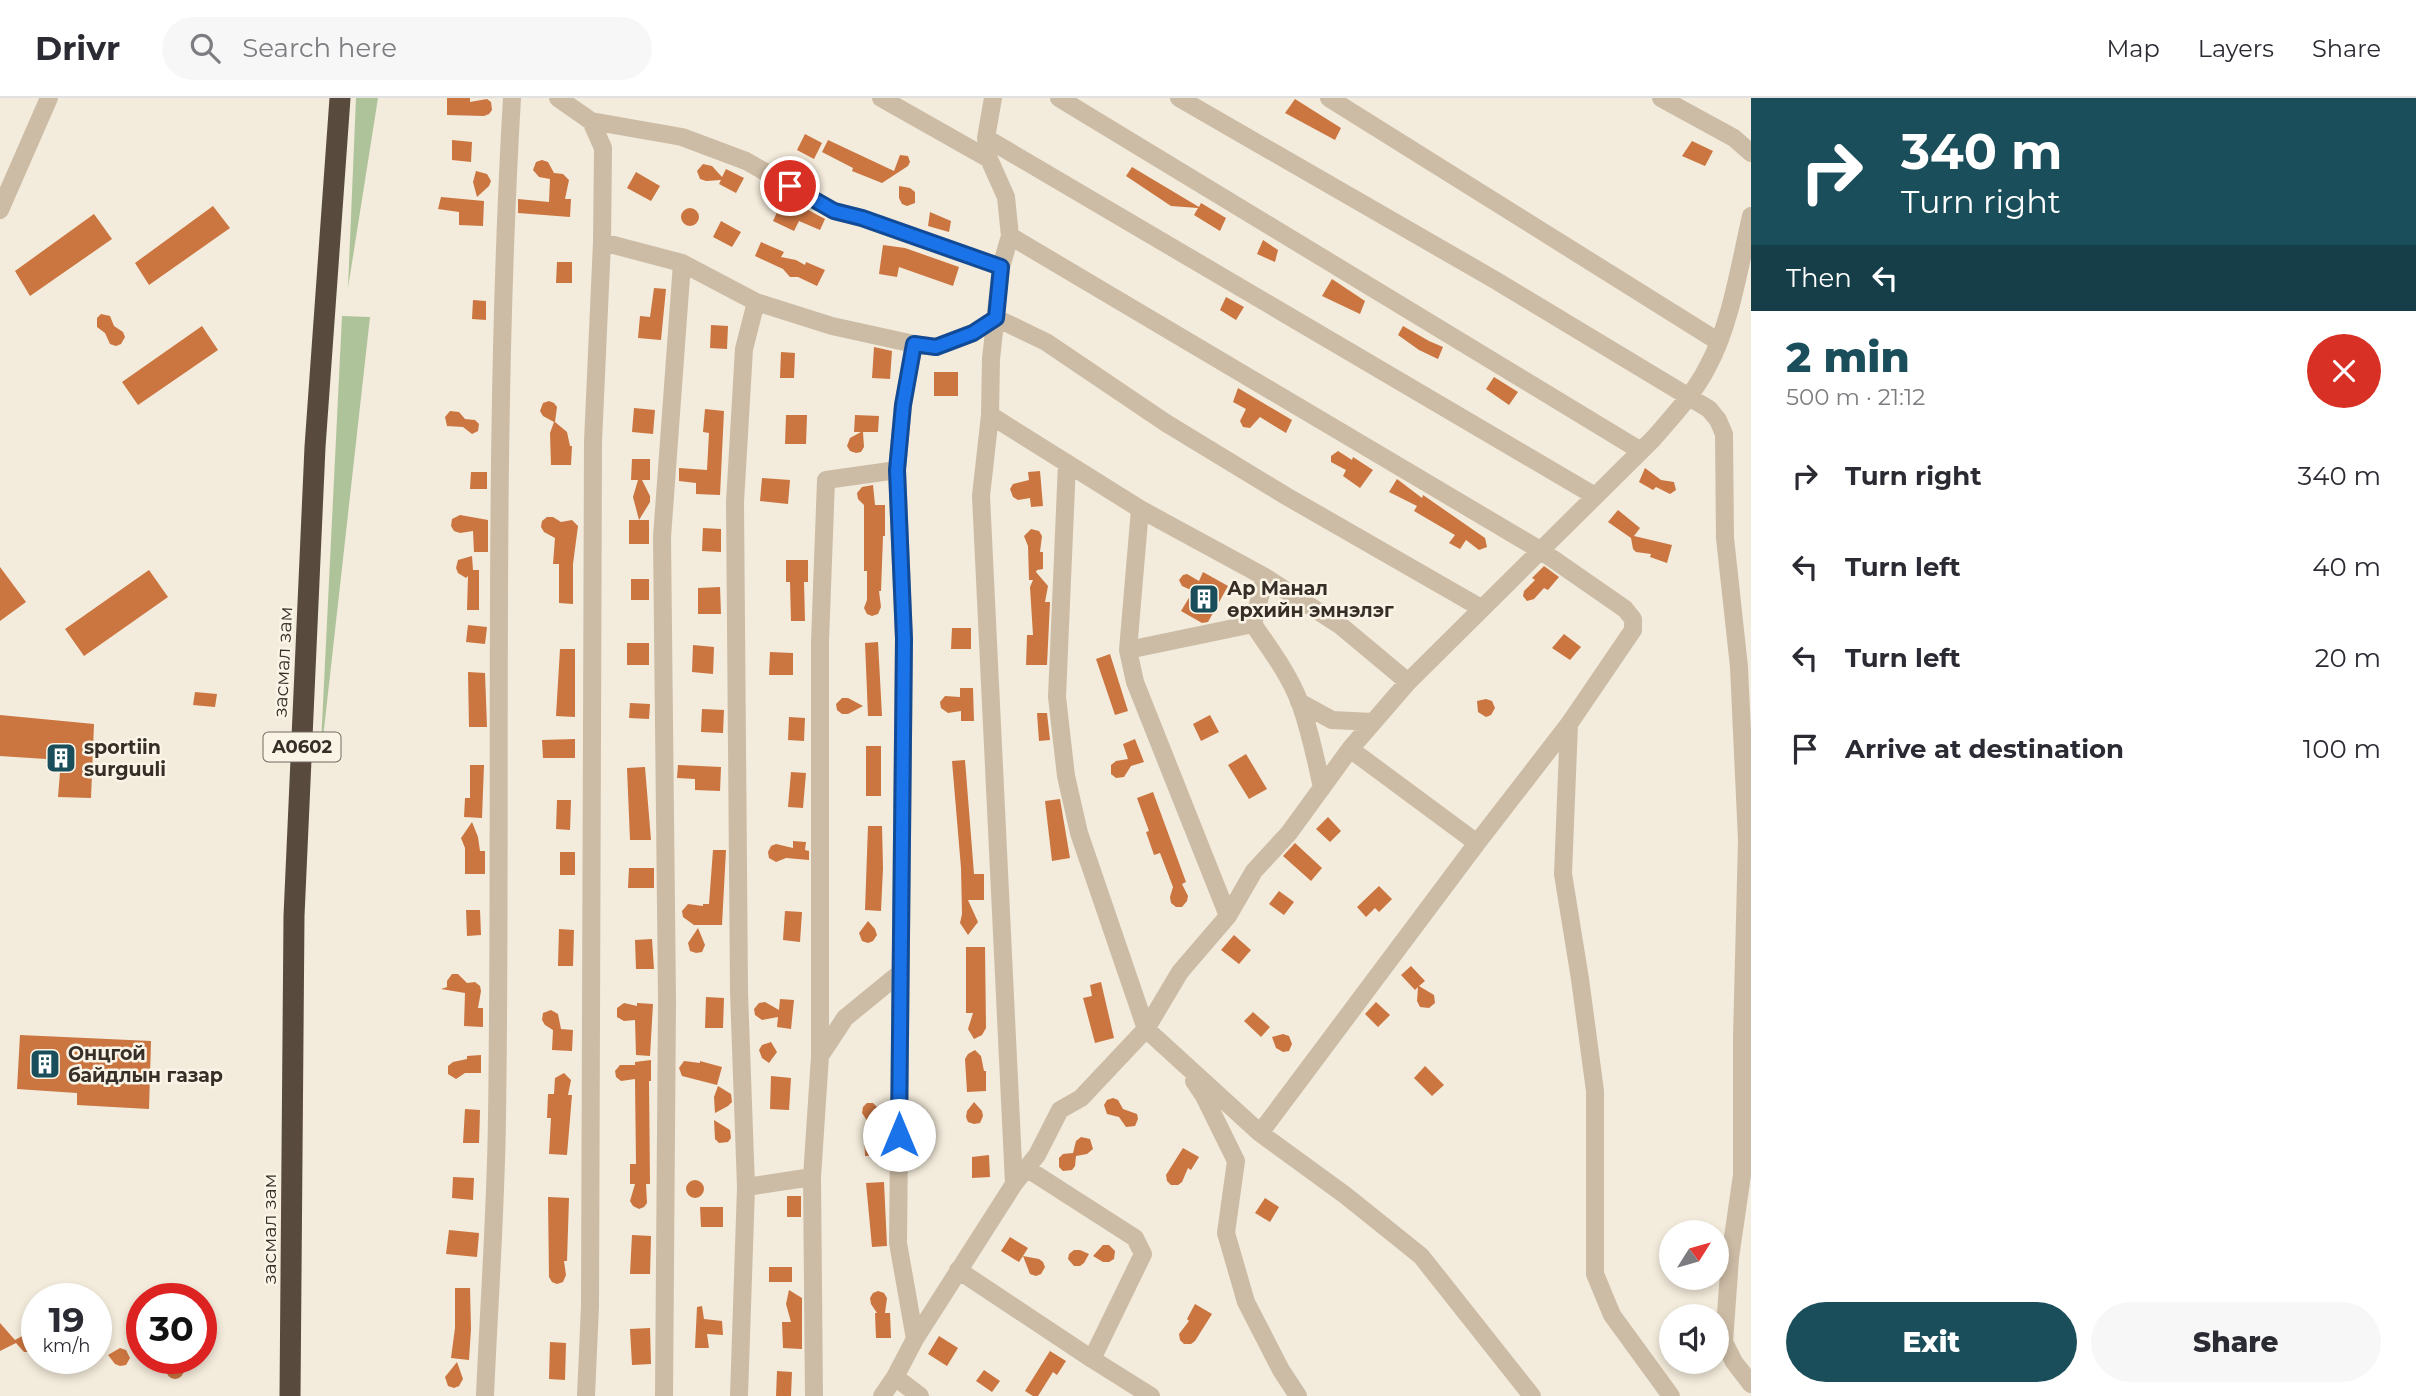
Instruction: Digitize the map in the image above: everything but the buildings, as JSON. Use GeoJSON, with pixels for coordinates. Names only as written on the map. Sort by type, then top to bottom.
{"type":"FeatureCollection","features":[{"type":"Feature","properties":{"kind":"highway","name":"засмал зам"},"geometry":{"type":"LineString","coordinates":[[290,1396],[294,916],[315,447],[340,98]]}},
{"type":"Feature","properties":{"kind":"street"},"geometry":{"type":"LineString","coordinates":[[0,210],[49,98]]}},
{"type":"Feature","properties":{"kind":"street"},"geometry":{"type":"LineString","coordinates":[[485,1396],[497,1117],[497,740],[505,221],[512,98]]}},
{"type":"Feature","properties":{"kind":"street"},"geometry":{"type":"LineString","coordinates":[[558,98],[591,121],[682,136],[746,160],[834,211],[862,218],[1001,267]]}},
{"type":"Feature","properties":{"kind":"street"},"geometry":{"type":"LineString","coordinates":[[881,98],[989,159]]}},
{"type":"Feature","properties":{"kind":"street"},"geometry":{"type":"LineString","coordinates":[[993,98],[986,138],[989,159],[1006,197],[1010,236],[1001,267],[981,496],[1014,1184]]}},
{"type":"Feature","properties":{"kind":"street"},"geometry":{"type":"LineString","coordinates":[[1059,98],[1641,451]]}},
{"type":"Feature","properties":{"kind":"street"},"geometry":{"type":"LineString","coordinates":[[1179,98],[1495,280],[1709,409],[1718,420],[1724,434],[1726,538],[1739,667],[1747,840],[1742,1175],[1730,1258],[1724,1342],[1734,1362],[1751,1384]]}},
{"type":"Feature","properties":{"kind":"street"},"geometry":{"type":"LineString","coordinates":[[1329,98],[1720,342]]}},
{"type":"Feature","properties":{"kind":"street"},"geometry":{"type":"LineString","coordinates":[[1661,98],[1734,138],[1751,153]]}},
{"type":"Feature","properties":{"kind":"street"},"geometry":{"type":"LineString","coordinates":[[586,1396],[590,1306],[593,442],[602,242],[603,148],[591,121]]}},
{"type":"Feature","properties":{"kind":"street"},"geometry":{"type":"LineString","coordinates":[[986,138],[1595,496]]}},
{"type":"Feature","properties":{"kind":"street"},"geometry":{"type":"LineString","coordinates":[[882,1396],[958,1270],[1014,1184],[1037,1155],[1060,1110],[1081,1098],[1146,1029],[1180,972],[1228,916],[1254,871],[1289,833],[1350,749],[1408,682],[1641,451],[1689,397],[1720,342],[1751,216]]}},
{"type":"Feature","properties":{"kind":"street"},"geometry":{"type":"LineString","coordinates":[[1010,236],[1540,550],[1625,609],[1633,619],[1633,630],[1569,724],[1260,1133]]}},
{"type":"Feature","properties":{"kind":"street"},"geometry":{"type":"LineString","coordinates":[[602,242],[682,263],[756,302],[832,326],[914,344],[936,347],[973,333],[996,318]]}},
{"type":"Feature","properties":{"kind":"street"},"geometry":{"type":"LineString","coordinates":[[664,1396],[667,1000],[662,537],[682,263]]}},
{"type":"Feature","properties":{"kind":"street"},"geometry":{"type":"LineString","coordinates":[[739,1396],[746,1187],[740,992],[735,502],[744,349],[756,302]]}},
{"type":"Feature","properties":{"kind":"street"},"geometry":{"type":"LineString","coordinates":[[996,318],[1046,342],[1166,423],[1286,496],[1481,608]]}},
{"type":"Feature","properties":{"kind":"street"},"geometry":{"type":"LineString","coordinates":[[914,344],[903,405],[897,470],[904,639],[898,1243],[915,1339]]}},
{"type":"Feature","properties":{"kind":"street"},"geometry":{"type":"LineString","coordinates":[[990,415],[1140,509],[1265,577],[1341,626],[1408,682]]}},
{"type":"Feature","properties":{"kind":"street"},"geometry":{"type":"LineString","coordinates":[[1067,463],[1057,697],[1066,776],[1079,833],[1146,1029],[1260,1133],[1345,1195],[1421,1256],[1532,1396]]}},
{"type":"Feature","properties":{"kind":"street"},"geometry":{"type":"LineString","coordinates":[[814,1396],[811,1177],[820,1056],[820,642],[826,480],[897,470]]}},
{"type":"Feature","properties":{"kind":"street"},"geometry":{"type":"LineString","coordinates":[[1140,509],[1128,650],[1135,682],[1228,916]]}},
{"type":"Feature","properties":{"kind":"street"},"geometry":{"type":"LineString","coordinates":[[1265,577],[1253,624],[1285,672],[1299,702],[1315,750],[1322,788]]}},
{"type":"Feature","properties":{"kind":"street"},"geometry":{"type":"LineString","coordinates":[[1128,650],[1253,624]]}},
{"type":"Feature","properties":{"kind":"street"},"geometry":{"type":"LineString","coordinates":[[1299,702],[1332,720],[1373,722]]}},
{"type":"Feature","properties":{"kind":"street"},"geometry":{"type":"LineString","coordinates":[[1569,724],[1563,874],[1595,1091],[1595,1274],[1612,1315],[1671,1396]]}},
{"type":"Feature","properties":{"kind":"street"},"geometry":{"type":"LineString","coordinates":[[1350,749],[1477,843]]}},
{"type":"Feature","properties":{"kind":"street"},"geometry":{"type":"LineString","coordinates":[[820,1056],[845,1018],[900,973]]}},
{"type":"Feature","properties":{"kind":"street"},"geometry":{"type":"LineString","coordinates":[[1178,1058],[1204,1096],[1236,1161],[1226,1233],[1246,1302],[1281,1370],[1298,1396]]}},
{"type":"Feature","properties":{"kind":"street"},"geometry":{"type":"LineString","coordinates":[[1026,1168],[1135,1238],[1143,1254],[1092,1359]]}},
{"type":"Feature","properties":{"kind":"street"},"geometry":{"type":"LineString","coordinates":[[746,1187],[811,1177]]}},
{"type":"Feature","properties":{"kind":"street"},"geometry":{"type":"LineString","coordinates":[[958,1270],[1151,1396]]}},
{"type":"Feature","properties":{"kind":"street"},"geometry":{"type":"LineString","coordinates":[[895,1377],[920,1396]]}},
{"type":"Feature","properties":{"kind":"green space"},"geometry":{"type":"Polygon","coordinates":[[[356,98],[378,98],[348,288],[356,98]]]}},
{"type":"Feature","properties":{"kind":"green space"},"geometry":{"type":"Polygon","coordinates":[[[342,316],[370,317],[320,765],[342,316]]]}},
{"type":"Feature","properties":{"kind":"place","name":"Ар Манал өрхийн эмнэлэг"},"geometry":{"type":"Point","coordinates":[1204,599]}},
{"type":"Feature","properties":{"kind":"place","name":"sportiin surguuli"},"geometry":{"type":"Point","coordinates":[61,758]}},
{"type":"Feature","properties":{"kind":"place","name":"Онцгой байдлын газар"},"geometry":{"type":"Point","coordinates":[45,1064]}},
{"type":"Feature","properties":{"kind":"route"},"geometry":{"type":"LineString","coordinates":[[790,186],[834,211],[862,218],[1001,267],[996,318],[973,333],[936,347],[914,344],[903,405],[897,470],[904,639],[899,1135]]}}]}
